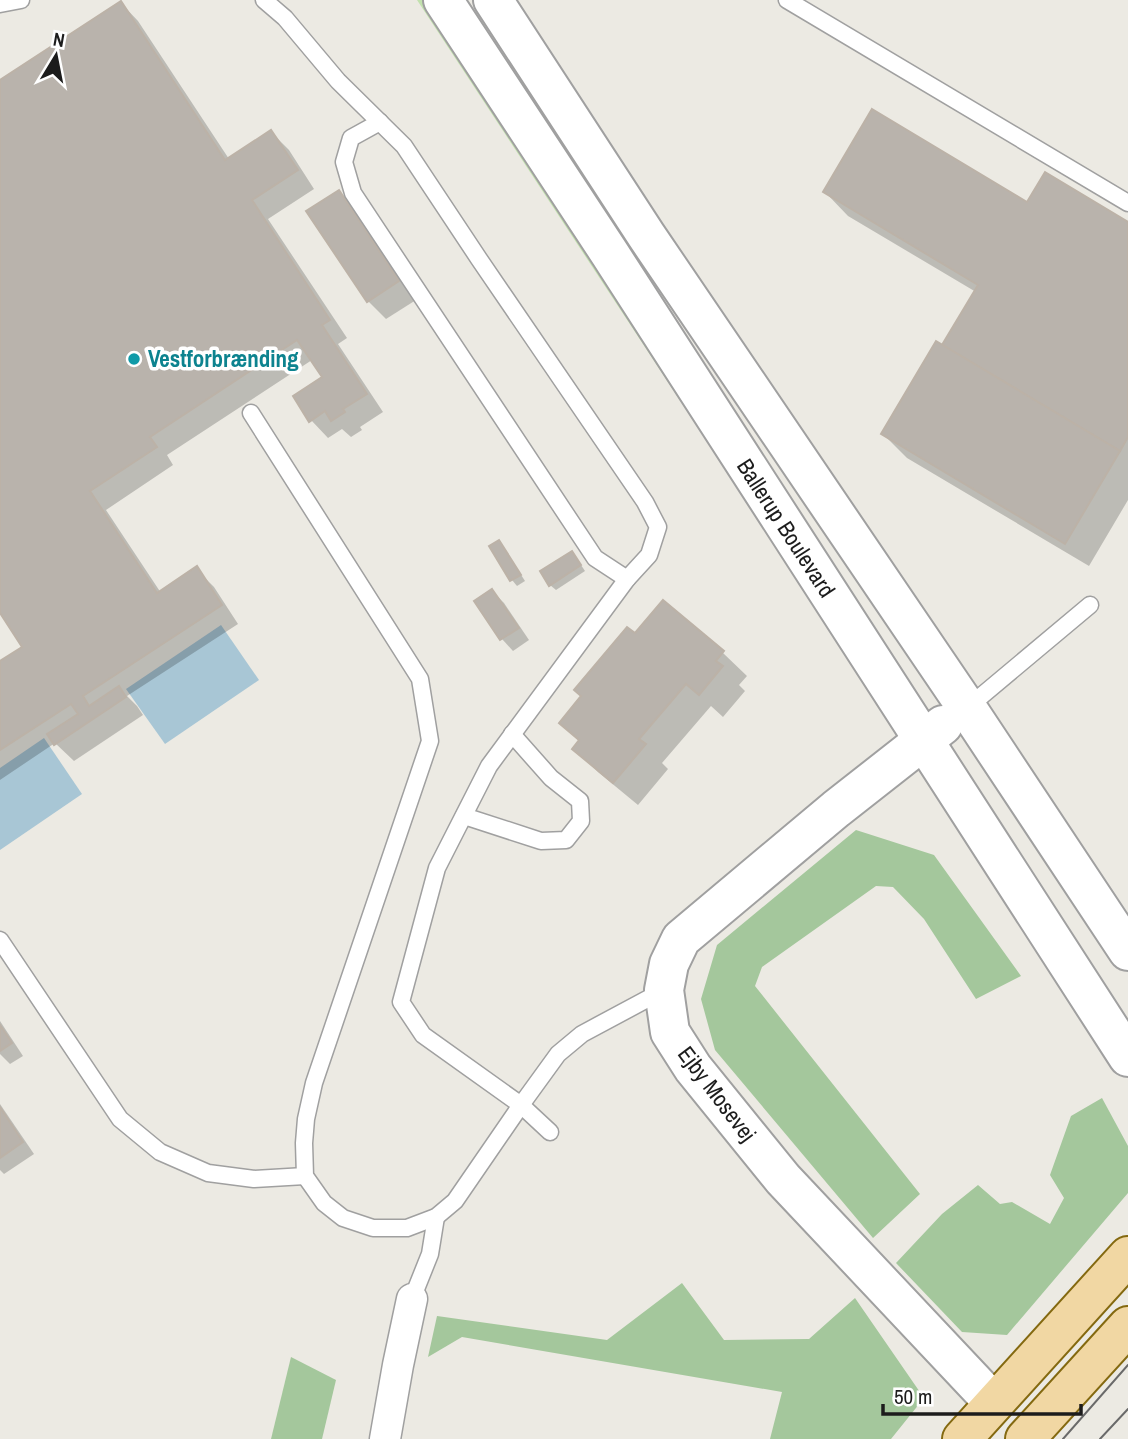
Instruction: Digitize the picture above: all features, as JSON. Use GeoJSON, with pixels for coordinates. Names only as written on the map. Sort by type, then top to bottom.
{"type":"FeatureCollection","features":[{"type":"Feature","properties":{"kind":"main road"},"geometry":{"type":"LineString","coordinates":[[962,1439],[1128,1256]]}},
{"type":"Feature","properties":{"kind":"main road"},"geometry":{"type":"LineString","coordinates":[[1025,1439],[1128,1326]]}},
{"type":"Feature","properties":{"kind":"street","name":"Ballerup Boulevard"},"geometry":{"type":"LineString","coordinates":[[443,0],[610,254],[1128,1058]]}},
{"type":"Feature","properties":{"kind":"street","name":"Ballerup Boulevard"},"geometry":{"type":"LineString","coordinates":[[494,0],[646,235],[967,708],[1128,951]]}},
{"type":"Feature","properties":{"kind":"street","name":"Ejby Mosevej"},"geometry":{"type":"LineString","coordinates":[[967,708],[836,808],[681,939],[669,964],[664,990],[670,1032],[693,1068],[783,1179],[994,1403]]}},
{"type":"Feature","properties":{"kind":"street"},"geometry":{"type":"LineString","coordinates":[[385,1439],[412,1299]]}},
{"type":"Feature","properties":{"kind":"lane"},"geometry":{"type":"LineString","coordinates":[[0,4],[21,0]]}},
{"type":"Feature","properties":{"kind":"lane"},"geometry":{"type":"LineString","coordinates":[[264,0],[285,18],[338,81],[404,146],[645,502],[657,527],[649,555],[627,579],[489,766],[437,868],[401,1002],[423,1035],[520,1105],[550,1132]]}},
{"type":"Feature","properties":{"kind":"lane"},"geometry":{"type":"LineString","coordinates":[[787,0],[1128,204]]}},
{"type":"Feature","properties":{"kind":"lane"},"geometry":{"type":"LineString","coordinates":[[380,122],[351,138],[344,162],[353,193],[595,558],[627,579]]}},
{"type":"Feature","properties":{"kind":"lane"},"geometry":{"type":"LineString","coordinates":[[251,413],[421,679],[430,741],[314,1083],[306,1119],[305,1176],[324,1203],[343,1218],[373,1228],[407,1228],[436,1217],[455,1202],[558,1054],[582,1034],[664,990]]}},
{"type":"Feature","properties":{"kind":"lane"},"geometry":{"type":"LineString","coordinates":[[967,708],[1090,605]]}},
{"type":"Feature","properties":{"kind":"lane"},"geometry":{"type":"LineString","coordinates":[[464,816],[541,841],[566,839],[581,821],[580,802],[551,778],[512,734]]}},
{"type":"Feature","properties":{"kind":"lane"},"geometry":{"type":"LineString","coordinates":[[0,940],[120,1119],[160,1152],[208,1173],[254,1179],[305,1176]]}},
{"type":"Feature","properties":{"kind":"lane"},"geometry":{"type":"LineString","coordinates":[[412,1299],[430,1254],[436,1217]]}},
{"type":"Feature","properties":{"kind":"green space"},"geometry":{"type":"Polygon","coordinates":[[[417,0],[426,0],[727,462],[748,504],[417,0]]]}},
{"type":"Feature","properties":{"kind":"green space"},"geometry":{"type":"Polygon","coordinates":[[[856,830],[934,855],[1021,976],[976,999],[924,919],[893,887],[876,886],[762,967],[755,986],[920,1194],[873,1238],[715,1050],[701,999],[717,945],[856,830]]]}},
{"type":"Feature","properties":{"kind":"green space"},"geometry":{"type":"Polygon","coordinates":[[[1102,1098],[1128,1146],[1128,1193],[1007,1335],[962,1332],[896,1263],[942,1214],[978,1185],[1000,1204],[1012,1202],[1050,1224],[1064,1198],[1050,1175],[1071,1116],[1102,1098]]]}},
{"type":"Feature","properties":{"kind":"green space"},"geometry":{"type":"Polygon","coordinates":[[[682,1283],[724,1340],[809,1339],[855,1298],[924,1398],[891,1439],[770,1439],[782,1392],[462,1337],[428,1357],[437,1316],[607,1340],[682,1283]]]}},
{"type":"Feature","properties":{"kind":"green space"},"geometry":{"type":"Polygon","coordinates":[[[291,1357],[336,1380],[322,1439],[271,1439],[291,1357]]]}},
{"type":"Feature","properties":{"kind":"water"},"geometry":{"type":"Polygon","coordinates":[[[221,625],[259,680],[165,744],[126,689],[221,625]]]}},
{"type":"Feature","properties":{"kind":"water"},"geometry":{"type":"Polygon","coordinates":[[[44,738],[82,794],[0,850],[0,768],[44,738]]]}},
{"type":"Feature","properties":{"kind":"building","name":"Vestforbrænding"},"geometry":{"type":"Polygon","coordinates":[[[121,1],[225,160],[271,130],[298,170],[252,200],[330,320],[322,325],[367,394],[343,409],[345,412],[331,421],[325,411],[309,422],[293,396],[322,377],[297,340],[150,437],[157,447],[90,491],[157,593],[197,566],[222,605],[83,696],[89,706],[119,686],[126,697],[54,745],[47,734],[78,714],[71,704],[0,750],[0,661],[22,647],[0,613],[0,80],[121,1]]]}},
{"type":"Feature","properties":{"kind":"building"},"geometry":{"type":"Polygon","coordinates":[[[872,109],[1027,202],[1045,172],[1128,222],[1128,437],[1120,451],[942,345],[978,285],[823,192],[872,109]]]}},
{"type":"Feature","properties":{"kind":"building"},"geometry":{"type":"Polygon","coordinates":[[[339,190],[399,281],[367,302],[306,211],[339,190]]]}},
{"type":"Feature","properties":{"kind":"building"},"geometry":{"type":"Polygon","coordinates":[[[936,341],[1120,451],[1065,544],[881,434],[936,341]]]}},
{"type":"Feature","properties":{"kind":"building"},"geometry":{"type":"Polygon","coordinates":[[[499,540],[521,575],[510,581],[489,546],[499,540]]]}},
{"type":"Feature","properties":{"kind":"building"},"geometry":{"type":"Polygon","coordinates":[[[572,551],[581,565],[549,586],[540,571],[572,551]]]}},
{"type":"Feature","properties":{"kind":"building"},"geometry":{"type":"Polygon","coordinates":[[[492,589],[519,628],[500,640],[474,601],[492,589]]]}},
{"type":"Feature","properties":{"kind":"building"},"geometry":{"type":"Polygon","coordinates":[[[663,600],[724,651],[716,661],[723,666],[699,695],[686,684],[639,739],[646,744],[613,783],[572,749],[579,740],[559,723],[581,696],[574,690],[627,627],[635,633],[663,600]]]}},
{"type":"Feature","properties":{"kind":"building"},"geometry":{"type":"Polygon","coordinates":[[[0,1025],[12,1043],[0,1051],[0,1025]]]}},
{"type":"Feature","properties":{"kind":"building"},"geometry":{"type":"Polygon","coordinates":[[[0,1107],[23,1142],[0,1158],[0,1107]]]}},
{"type":"Feature","properties":{"kind":"tram line"},"geometry":{"type":"LineString","coordinates":[[1063,1439],[1128,1365]]}},
{"type":"Feature","properties":{"kind":"tram line"},"geometry":{"type":"LineString","coordinates":[[1100,1439],[1128,1409]]}},
{"type":"Feature","properties":{"kind":"place","name":"Vestforbrænding"},"geometry":{"type":"Point","coordinates":[134,359]}}]}
